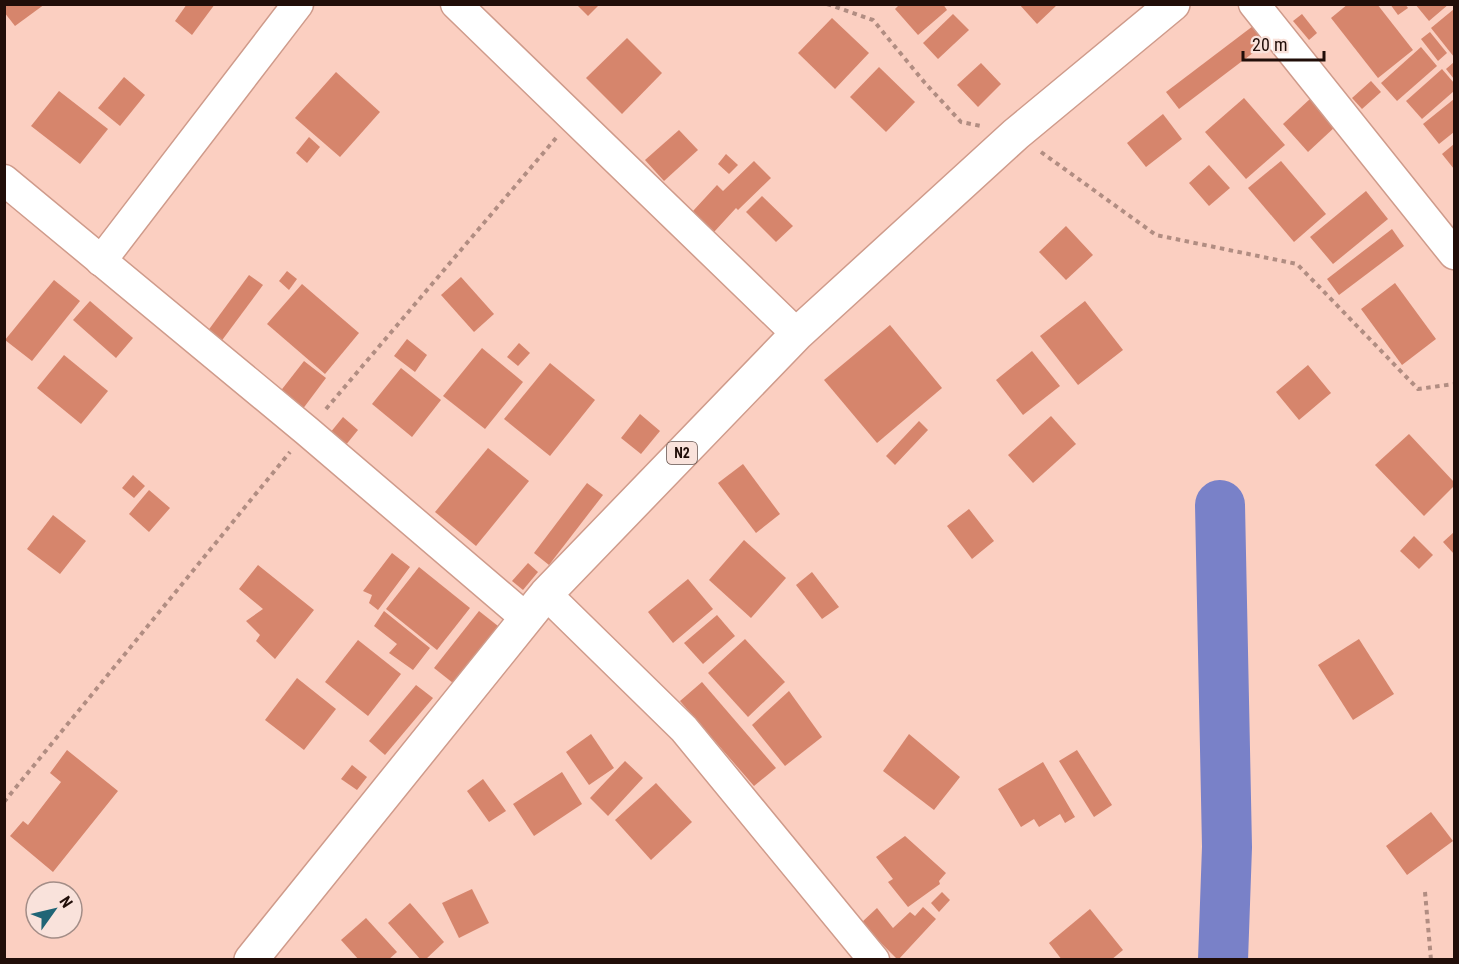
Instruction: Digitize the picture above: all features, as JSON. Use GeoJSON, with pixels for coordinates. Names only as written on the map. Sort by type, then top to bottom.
{"type":"FeatureCollection","features":[{"type":"Feature","properties":{"kind":"highway","name":"N2"},"geometry":{"type":"LineString","coordinates":[[251,960],[536,607],[797,334],[1016,134],[1173,4]]}},
{"type":"Feature","properties":{"kind":"street"},"geometry":{"type":"LineString","coordinates":[[101,261],[298,4]]}},
{"type":"Feature","properties":{"kind":"street"},"geometry":{"type":"LineString","coordinates":[[456,4],[797,334]]}},
{"type":"Feature","properties":{"kind":"street"},"geometry":{"type":"LineString","coordinates":[[1254,4],[1455,254]]}},
{"type":"Feature","properties":{"kind":"street"},"geometry":{"type":"LineString","coordinates":[[4,180],[307,431],[536,607],[684,729],[874,960]]}},
{"type":"Feature","properties":{"kind":"path"},"geometry":{"type":"LineString","coordinates":[[827,4],[873,20],[961,122],[1016,134],[1156,235],[1297,264],[1418,389],[1455,384]]}},
{"type":"Feature","properties":{"kind":"path"},"geometry":{"type":"LineString","coordinates":[[4,802],[307,431],[573,117]]}},
{"type":"Feature","properties":{"kind":"path"},"geometry":{"type":"LineString","coordinates":[[1425,892],[1431,960]]}},
{"type":"Feature","properties":{"kind":"building"},"geometry":{"type":"Polygon","coordinates":[[[4,4],[45,4],[15,26],[4,12],[4,4]]]}},
{"type":"Feature","properties":{"kind":"building"},"geometry":{"type":"Polygon","coordinates":[[[187,4],[215,4],[192,35],[175,21],[187,4]]]}},
{"type":"Feature","properties":{"kind":"building"},"geometry":{"type":"Polygon","coordinates":[[[576,4],[600,4],[588,16],[576,4]]]}},
{"type":"Feature","properties":{"kind":"building"},"geometry":{"type":"Polygon","coordinates":[[[900,4],[943,4],[947,10],[918,35],[895,9],[900,4]]]}},
{"type":"Feature","properties":{"kind":"building"},"geometry":{"type":"Polygon","coordinates":[[[1019,4],[1058,4],[1037,24],[1019,4]]]}},
{"type":"Feature","properties":{"kind":"building"},"geometry":{"type":"Polygon","coordinates":[[[1348,4],[1377,4],[1413,50],[1378,78],[1331,18],[1348,4]]]}},
{"type":"Feature","properties":{"kind":"building"},"geometry":{"type":"Polygon","coordinates":[[[1390,4],[1405,4],[1408,8],[1398,15],[1390,4]]]}},
{"type":"Feature","properties":{"kind":"building"},"geometry":{"type":"Polygon","coordinates":[[[1415,4],[1449,4],[1429,21],[1415,4]]]}},
{"type":"Feature","properties":{"kind":"building"},"geometry":{"type":"Polygon","coordinates":[[[1454,9],[1454,57],[1431,28],[1454,9]]]}},
{"type":"Feature","properties":{"kind":"building"},"geometry":{"type":"Polygon","coordinates":[[[953,14],[969,30],[938,59],[923,43],[953,14]]]}},
{"type":"Feature","properties":{"kind":"building"},"geometry":{"type":"Polygon","coordinates":[[[1302,14],[1317,33],[1309,40],[1293,21],[1302,14]]]}},
{"type":"Feature","properties":{"kind":"building"},"geometry":{"type":"Polygon","coordinates":[[[832,18],[869,53],[835,89],[798,53],[832,18]]]}},
{"type":"Feature","properties":{"kind":"building"},"geometry":{"type":"Polygon","coordinates":[[[1253,26],[1266,43],[1179,109],[1166,92],[1253,26]]]}},
{"type":"Feature","properties":{"kind":"building"},"geometry":{"type":"Polygon","coordinates":[[[1430,32],[1447,53],[1438,61],[1421,39],[1430,32]]]}},
{"type":"Feature","properties":{"kind":"building"},"geometry":{"type":"Polygon","coordinates":[[[627,38],[662,73],[622,114],[586,78],[627,38]]]}},
{"type":"Feature","properties":{"kind":"building"},"geometry":{"type":"Polygon","coordinates":[[[1421,47],[1437,66],[1397,101],[1381,83],[1421,47]]]}},
{"type":"Feature","properties":{"kind":"building"},"geometry":{"type":"Polygon","coordinates":[[[1454,62],[1454,79],[1446,69],[1454,62]]]}},
{"type":"Feature","properties":{"kind":"building"},"geometry":{"type":"Polygon","coordinates":[[[981,63],[1001,84],[978,107],[957,85],[981,63]]]}},
{"type":"Feature","properties":{"kind":"building"},"geometry":{"type":"Polygon","coordinates":[[[879,67],[915,102],[886,132],[850,97],[879,67]]]}},
{"type":"Feature","properties":{"kind":"building"},"geometry":{"type":"Polygon","coordinates":[[[1442,69],[1454,83],[1454,91],[1422,119],[1406,101],[1442,69]]]}},
{"type":"Feature","properties":{"kind":"building"},"geometry":{"type":"Polygon","coordinates":[[[336,72],[380,112],[340,157],[295,118],[336,72]]]}},
{"type":"Feature","properties":{"kind":"building"},"geometry":{"type":"Polygon","coordinates":[[[124,77],[145,95],[120,126],[98,108],[124,77]]]}},
{"type":"Feature","properties":{"kind":"building"},"geometry":{"type":"Polygon","coordinates":[[[1371,81],[1381,92],[1362,109],[1352,98],[1371,81]]]}},
{"type":"Feature","properties":{"kind":"building"},"geometry":{"type":"Polygon","coordinates":[[[59,91],[108,129],[80,164],[31,126],[59,91]]]}},
{"type":"Feature","properties":{"kind":"building"},"geometry":{"type":"Polygon","coordinates":[[[1244,98],[1285,145],[1246,179],[1205,132],[1244,98]]]}},
{"type":"Feature","properties":{"kind":"building"},"geometry":{"type":"Polygon","coordinates":[[[1311,98],[1336,126],[1308,152],[1283,124],[1311,98]]]}},
{"type":"Feature","properties":{"kind":"building"},"geometry":{"type":"Polygon","coordinates":[[[1454,99],[1454,132],[1439,144],[1423,124],[1454,99]]]}},
{"type":"Feature","properties":{"kind":"building"},"geometry":{"type":"Polygon","coordinates":[[[1163,114],[1182,139],[1146,167],[1127,143],[1163,114]]]}},
{"type":"Feature","properties":{"kind":"building"},"geometry":{"type":"Polygon","coordinates":[[[679,130],[698,150],[664,181],[645,160],[679,130]]]}},
{"type":"Feature","properties":{"kind":"building"},"geometry":{"type":"Polygon","coordinates":[[[309,137],[320,147],[307,163],[296,153],[309,137]]]}},
{"type":"Feature","properties":{"kind":"building"},"geometry":{"type":"Polygon","coordinates":[[[1454,144],[1454,169],[1442,154],[1454,144]]]}},
{"type":"Feature","properties":{"kind":"building"},"geometry":{"type":"Polygon","coordinates":[[[726,154],[738,165],[729,174],[718,164],[726,154]]]}},
{"type":"Feature","properties":{"kind":"building"},"geometry":{"type":"Polygon","coordinates":[[[754,161],[771,178],[738,210],[736,208],[714,232],[693,211],[717,185],[723,191],[754,161]]]}},
{"type":"Feature","properties":{"kind":"building"},"geometry":{"type":"Polygon","coordinates":[[[1281,161],[1326,214],[1294,242],[1248,188],[1281,161]]]}},
{"type":"Feature","properties":{"kind":"building"},"geometry":{"type":"Polygon","coordinates":[[[1209,165],[1230,188],[1209,206],[1189,183],[1209,165]]]}},
{"type":"Feature","properties":{"kind":"building"},"geometry":{"type":"Polygon","coordinates":[[[1366,191],[1388,219],[1333,264],[1310,237],[1366,191]]]}},
{"type":"Feature","properties":{"kind":"building"},"geometry":{"type":"Polygon","coordinates":[[[762,196],[793,226],[776,242],[746,212],[762,196]]]}},
{"type":"Feature","properties":{"kind":"building"},"geometry":{"type":"Polygon","coordinates":[[[1066,226],[1093,255],[1066,280],[1039,252],[1066,226]]]}},
{"type":"Feature","properties":{"kind":"building"},"geometry":{"type":"Polygon","coordinates":[[[1392,229],[1404,246],[1339,295],[1327,279],[1392,229]]]}},
{"type":"Feature","properties":{"kind":"building"},"geometry":{"type":"Polygon","coordinates":[[[287,271],[297,279],[289,290],[279,281],[287,271]]]}},
{"type":"Feature","properties":{"kind":"building"},"geometry":{"type":"Polygon","coordinates":[[[249,275],[263,285],[220,343],[207,332],[249,275]]]}},
{"type":"Feature","properties":{"kind":"building"},"geometry":{"type":"Polygon","coordinates":[[[461,277],[494,314],[474,332],[441,295],[461,277]]]}},
{"type":"Feature","properties":{"kind":"building"},"geometry":{"type":"Polygon","coordinates":[[[54,280],[80,301],[32,361],[5,340],[54,280]]]}},
{"type":"Feature","properties":{"kind":"building"},"geometry":{"type":"Polygon","coordinates":[[[1395,283],[1436,339],[1402,365],[1361,309],[1395,283]]]}},
{"type":"Feature","properties":{"kind":"building"},"geometry":{"type":"Polygon","coordinates":[[[302,284],[359,333],[325,374],[267,324],[302,284]]]}},
{"type":"Feature","properties":{"kind":"building"},"geometry":{"type":"Polygon","coordinates":[[[90,301],[133,338],[116,358],[73,320],[90,301]]]}},
{"type":"Feature","properties":{"kind":"building"},"geometry":{"type":"Polygon","coordinates":[[[1085,301],[1123,350],[1078,385],[1040,336],[1085,301]]]}},
{"type":"Feature","properties":{"kind":"building"},"geometry":{"type":"Polygon","coordinates":[[[890,325],[942,388],[877,443],[824,380],[890,325]]]}},
{"type":"Feature","properties":{"kind":"building"},"geometry":{"type":"Polygon","coordinates":[[[407,339],[427,355],[415,372],[394,356],[407,339]]]}},
{"type":"Feature","properties":{"kind":"building"},"geometry":{"type":"Polygon","coordinates":[[[519,343],[530,353],[518,366],[507,357],[519,343]]]}},
{"type":"Feature","properties":{"kind":"building"},"geometry":{"type":"Polygon","coordinates":[[[482,348],[523,382],[485,429],[443,396],[482,348]]]}},
{"type":"Feature","properties":{"kind":"building"},"geometry":{"type":"Polygon","coordinates":[[[1032,351],[1060,386],[1023,415],[996,380],[1032,351]]]}},
{"type":"Feature","properties":{"kind":"building"},"geometry":{"type":"Polygon","coordinates":[[[64,355],[108,391],[81,424],[37,388],[64,355]]]}},
{"type":"Feature","properties":{"kind":"building"},"geometry":{"type":"Polygon","coordinates":[[[304,361],[326,378],[302,410],[279,393],[304,361]]]}},
{"type":"Feature","properties":{"kind":"building"},"geometry":{"type":"Polygon","coordinates":[[[550,363],[595,400],[550,456],[504,419],[550,363]]]}},
{"type":"Feature","properties":{"kind":"building"},"geometry":{"type":"Polygon","coordinates":[[[1308,365],[1331,393],[1299,420],[1276,392],[1308,365]]]}},
{"type":"Feature","properties":{"kind":"building"},"geometry":{"type":"Polygon","coordinates":[[[401,368],[441,400],[412,437],[372,404],[401,368]]]}},
{"type":"Feature","properties":{"kind":"building"},"geometry":{"type":"Polygon","coordinates":[[[640,414],[660,431],[641,454],[621,438],[640,414]]]}},
{"type":"Feature","properties":{"kind":"building"},"geometry":{"type":"Polygon","coordinates":[[[1051,416],[1076,444],[1033,483],[1008,455],[1051,416]]]}},
{"type":"Feature","properties":{"kind":"building"},"geometry":{"type":"Polygon","coordinates":[[[343,417],[358,430],[345,446],[330,433],[343,417]]]}},
{"type":"Feature","properties":{"kind":"building"},"geometry":{"type":"Polygon","coordinates":[[[919,421],[928,430],[895,465],[886,456],[919,421]]]}},
{"type":"Feature","properties":{"kind":"building"},"geometry":{"type":"Polygon","coordinates":[[[1409,434],[1454,482],[1454,486],[1424,516],[1375,465],[1409,434]]]}},
{"type":"Feature","properties":{"kind":"building"},"geometry":{"type":"Polygon","coordinates":[[[488,448],[529,481],[476,546],[435,512],[488,448]]]}},
{"type":"Feature","properties":{"kind":"building"},"geometry":{"type":"Polygon","coordinates":[[[743,464],[780,514],[756,533],[718,483],[743,464]]]}},
{"type":"Feature","properties":{"kind":"building"},"geometry":{"type":"Polygon","coordinates":[[[133,475],[145,486],[134,498],[122,488],[133,475]]]}},
{"type":"Feature","properties":{"kind":"building"},"geometry":{"type":"Polygon","coordinates":[[[587,483],[603,495],[549,565],[534,553],[587,483]]]}},
{"type":"Feature","properties":{"kind":"building"},"geometry":{"type":"Polygon","coordinates":[[[149,490],[170,508],[149,532],[129,514],[149,490]]]}},
{"type":"Feature","properties":{"kind":"building"},"geometry":{"type":"Polygon","coordinates":[[[969,509],[994,541],[972,559],[947,526],[969,509]]]}},
{"type":"Feature","properties":{"kind":"building"},"geometry":{"type":"Polygon","coordinates":[[[53,515],[86,541],[60,574],[27,549],[53,515]]]}},
{"type":"Feature","properties":{"kind":"building"},"geometry":{"type":"Polygon","coordinates":[[[1454,532],[1454,554],[1443,542],[1454,532]]]}},
{"type":"Feature","properties":{"kind":"building"},"geometry":{"type":"Polygon","coordinates":[[[1414,536],[1433,555],[1419,569],[1400,551],[1414,536]]]}},
{"type":"Feature","properties":{"kind":"building"},"geometry":{"type":"Polygon","coordinates":[[[744,540],[786,578],[751,618],[709,580],[744,540]]]}},
{"type":"Feature","properties":{"kind":"building"},"geometry":{"type":"Polygon","coordinates":[[[392,553],[410,567],[378,610],[369,603],[372,595],[363,591],[392,553]]]}},
{"type":"Feature","properties":{"kind":"building"},"geometry":{"type":"Polygon","coordinates":[[[528,563],[538,572],[523,590],[512,581],[528,563]]]}},
{"type":"Feature","properties":{"kind":"building"},"geometry":{"type":"Polygon","coordinates":[[[258,565],[314,610],[275,659],[256,641],[260,635],[246,621],[263,609],[239,589],[258,565]]]}},
{"type":"Feature","properties":{"kind":"building"},"geometry":{"type":"Polygon","coordinates":[[[419,567],[470,608],[437,650],[386,609],[419,567]]]}},
{"type":"Feature","properties":{"kind":"building"},"geometry":{"type":"Polygon","coordinates":[[[812,572],[839,607],[822,619],[796,585],[812,572]]]}},
{"type":"Feature","properties":{"kind":"building"},"geometry":{"type":"Polygon","coordinates":[[[688,579],[713,609],[673,643],[648,612],[688,579]]]}},
{"type":"Feature","properties":{"kind":"building"},"geometry":{"type":"Polygon","coordinates":[[[384,611],[430,648],[413,670],[389,653],[397,644],[374,626],[384,611]]]}},
{"type":"Feature","properties":{"kind":"building"},"geometry":{"type":"Polygon","coordinates":[[[479,611],[498,626],[453,683],[434,668],[479,611]]]}},
{"type":"Feature","properties":{"kind":"building"},"geometry":{"type":"Polygon","coordinates":[[[717,615],[735,636],[703,664],[684,643],[717,615]]]}},
{"type":"Feature","properties":{"kind":"building"},"geometry":{"type":"Polygon","coordinates":[[[745,639],[785,682],[748,717],[708,673],[745,639]]]}},
{"type":"Feature","properties":{"kind":"building"},"geometry":{"type":"Polygon","coordinates":[[[1359,639],[1394,694],[1353,720],[1318,665],[1359,639]]]}},
{"type":"Feature","properties":{"kind":"building"},"geometry":{"type":"Polygon","coordinates":[[[358,640],[401,674],[368,716],[325,682],[358,640]]]}},
{"type":"Feature","properties":{"kind":"building"},"geometry":{"type":"Polygon","coordinates":[[[297,678],[336,709],[304,750],[265,720],[297,678]]]}},
{"type":"Feature","properties":{"kind":"building"},"geometry":{"type":"Polygon","coordinates":[[[702,682],[776,768],[754,786],[680,701],[702,682]]]}},
{"type":"Feature","properties":{"kind":"building"},"geometry":{"type":"Polygon","coordinates":[[[416,685],[433,698],[385,755],[369,741],[416,685]]]}},
{"type":"Feature","properties":{"kind":"building"},"geometry":{"type":"Polygon","coordinates":[[[789,691],[822,737],[785,766],[752,725],[789,691]]]}},
{"type":"Feature","properties":{"kind":"building"},"geometry":{"type":"Polygon","coordinates":[[[591,734],[614,768],[589,785],[566,752],[591,734]]]}},
{"type":"Feature","properties":{"kind":"building"},"geometry":{"type":"Polygon","coordinates":[[[909,734],[960,777],[934,810],[883,771],[909,734]]]}},
{"type":"Feature","properties":{"kind":"building"},"geometry":{"type":"Polygon","coordinates":[[[67,750],[118,791],[53,872],[10,836],[23,821],[28,825],[61,782],[50,773],[67,750]]]}},
{"type":"Feature","properties":{"kind":"building"},"geometry":{"type":"Polygon","coordinates":[[[1077,750],[1112,805],[1094,817],[1059,761],[1077,750]]]}},
{"type":"Feature","properties":{"kind":"building"},"geometry":{"type":"Polygon","coordinates":[[[625,761],[643,778],[608,816],[590,798],[625,761]]]}},
{"type":"Feature","properties":{"kind":"building"},"geometry":{"type":"Polygon","coordinates":[[[1043,762],[1075,817],[1065,823],[1060,814],[1039,827],[1034,819],[1021,827],[998,789],[1043,762]]]}},
{"type":"Feature","properties":{"kind":"building"},"geometry":{"type":"Polygon","coordinates":[[[352,765],[367,777],[357,790],[341,779],[352,765]]]}},
{"type":"Feature","properties":{"kind":"building"},"geometry":{"type":"Polygon","coordinates":[[[562,772],[582,804],[534,836],[513,804],[562,772]]]}},
{"type":"Feature","properties":{"kind":"building"},"geometry":{"type":"Polygon","coordinates":[[[483,779],[506,811],[489,822],[467,791],[483,779]]]}},
{"type":"Feature","properties":{"kind":"building"},"geometry":{"type":"Polygon","coordinates":[[[656,783],[692,822],[651,860],[615,820],[656,783]]]}},
{"type":"Feature","properties":{"kind":"building"},"geometry":{"type":"Polygon","coordinates":[[[1431,812],[1453,841],[1407,875],[1386,846],[1431,812]]]}},
{"type":"Feature","properties":{"kind":"building"},"geometry":{"type":"Polygon","coordinates":[[[905,836],[946,873],[939,881],[940,884],[908,907],[888,882],[893,879],[876,857],[905,836]]]}},
{"type":"Feature","properties":{"kind":"building"},"geometry":{"type":"Polygon","coordinates":[[[472,889],[489,923],[459,938],[442,903],[472,889]]]}},
{"type":"Feature","properties":{"kind":"building"},"geometry":{"type":"Polygon","coordinates":[[[942,892],[950,900],[939,912],[931,903],[942,892]]]}},
{"type":"Feature","properties":{"kind":"building"},"geometry":{"type":"Polygon","coordinates":[[[410,903],[444,942],[425,960],[421,960],[388,923],[410,903]]]}},
{"type":"Feature","properties":{"kind":"building"},"geometry":{"type":"Polygon","coordinates":[[[923,907],[936,919],[898,960],[861,923],[877,908],[893,928],[910,912],[915,916],[923,907]]]}},
{"type":"Feature","properties":{"kind":"building"},"geometry":{"type":"Polygon","coordinates":[[[1090,909],[1123,950],[1111,960],[1062,960],[1049,943],[1090,909]]]}},
{"type":"Feature","properties":{"kind":"building"},"geometry":{"type":"Polygon","coordinates":[[[366,918],[397,952],[388,960],[359,960],[341,940],[366,918]]]}},
{"type":"Feature","properties":{"kind":"waterway"},"geometry":{"type":"LineString","coordinates":[[1220,505],[1227,847],[1223,960]]}}]}
